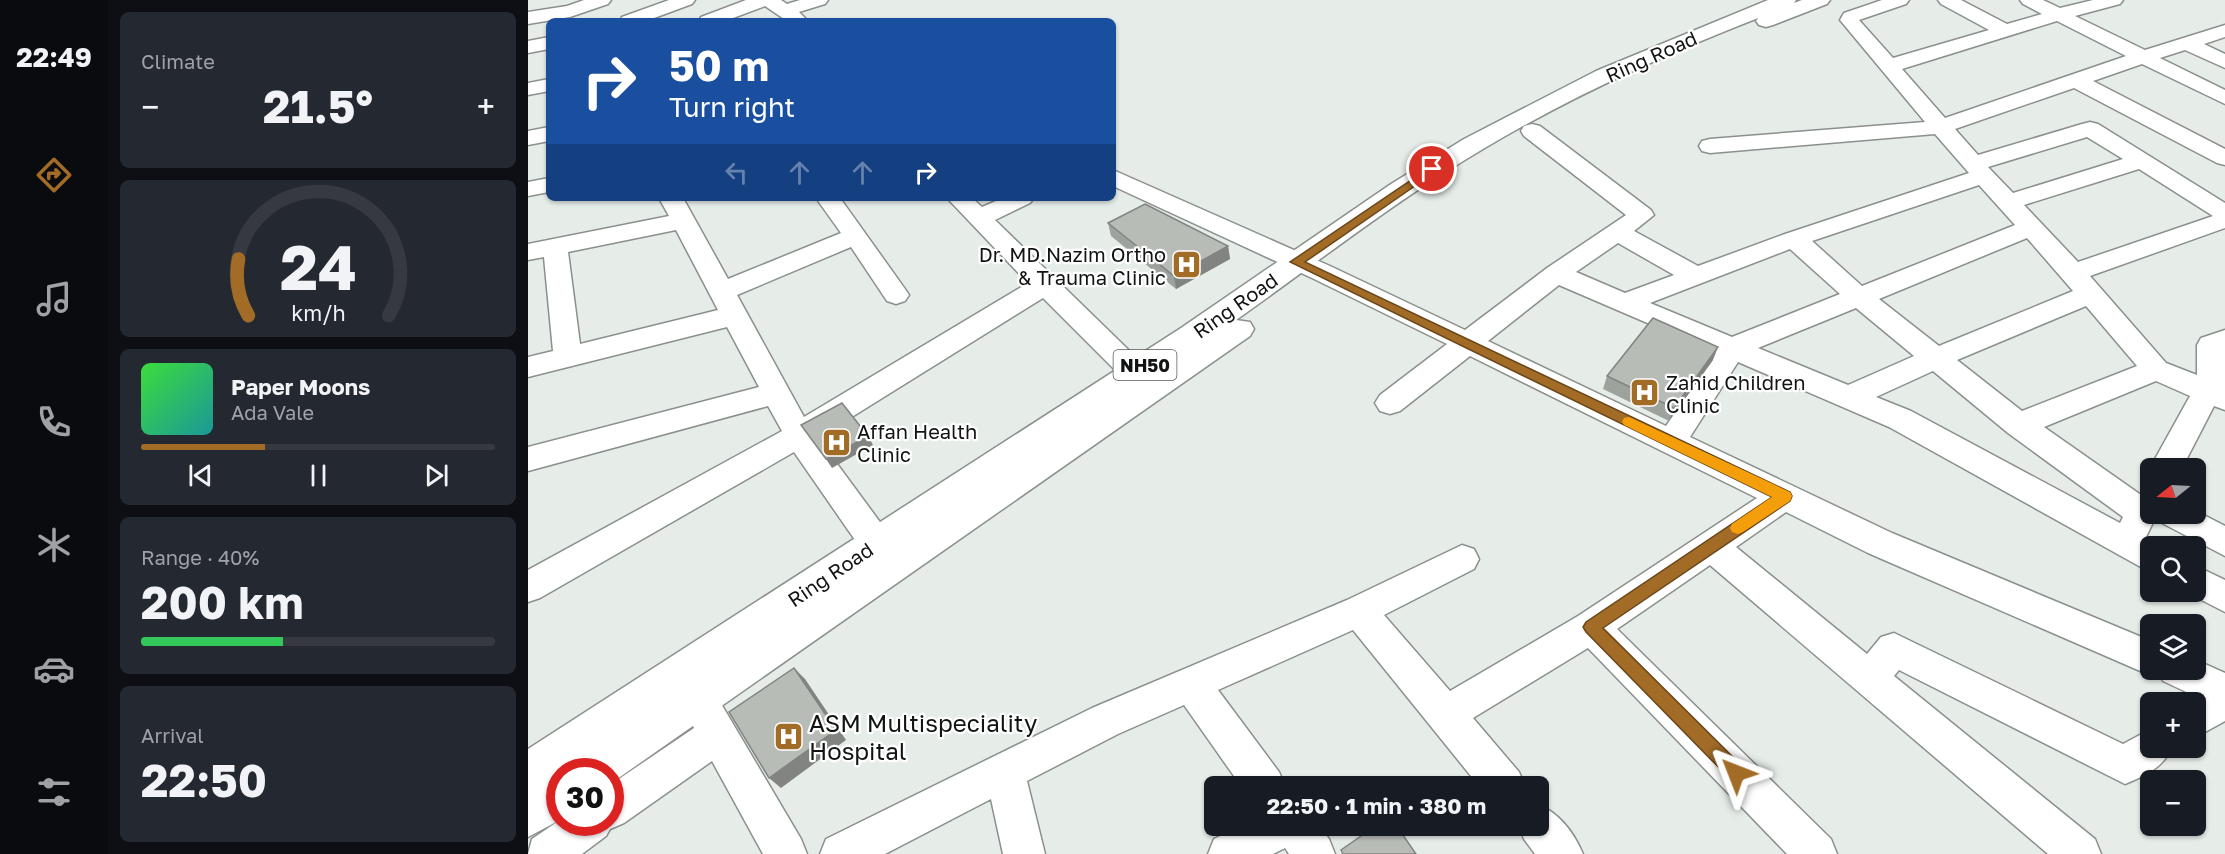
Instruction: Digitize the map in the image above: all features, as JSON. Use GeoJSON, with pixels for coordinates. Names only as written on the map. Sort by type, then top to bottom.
{"type":"FeatureCollection","features":[{"type":"Feature","properties":{"kind":"highway","name":"Ring Road"},"geometry":{"type":"LineString","coordinates":[[610,758],[697,697],[1143,397],[1432,169],[1502,128],[1576,90],[1675,45],[1786,0]]}},
{"type":"Feature","properties":{"kind":"highway","name":"Ring Road"},"geometry":{"type":"LineString","coordinates":[[528,774],[1134,372],[1467,169],[1560,115],[1668,62],[1820,0]]}},
{"type":"Feature","properties":{"kind":"highway"},"geometry":{"type":"LineString","coordinates":[[528,816],[546,804]]}},
{"type":"Feature","properties":{"kind":"street"},"geometry":{"type":"LineString","coordinates":[[528,18],[570,11],[602,0]]}},
{"type":"Feature","properties":{"kind":"street"},"geometry":{"type":"LineString","coordinates":[[637,18],[686,0]]}},
{"type":"Feature","properties":{"kind":"street"},"geometry":{"type":"LineString","coordinates":[[716,18],[763,0]]}},
{"type":"Feature","properties":{"kind":"street"},"geometry":{"type":"LineString","coordinates":[[769,0],[791,18],[819,0]]}},
{"type":"Feature","properties":{"kind":"street"},"geometry":{"type":"LineString","coordinates":[[1900,0],[1849,19],[1940,127],[2032,227],[2156,370],[2216,395]]}},
{"type":"Feature","properties":{"kind":"street"},"geometry":{"type":"LineString","coordinates":[[1947,0],[2004,30]]}},
{"type":"Feature","properties":{"kind":"street"},"geometry":{"type":"LineString","coordinates":[[2029,0],[2225,98]]}},
{"type":"Feature","properties":{"kind":"street"},"geometry":{"type":"LineString","coordinates":[[1889,66],[2004,30],[2114,0]]}},
{"type":"Feature","properties":{"kind":"street"},"geometry":{"type":"LineString","coordinates":[[1710,146],[1940,127],[2142,57],[2225,31]]}},
{"type":"Feature","properties":{"kind":"street"},"geometry":{"type":"LineString","coordinates":[[2186,43],[2225,62]]}},
{"type":"Feature","properties":{"kind":"street"},"geometry":{"type":"LineString","coordinates":[[528,47],[546,44]]}},
{"type":"Feature","properties":{"kind":"street"},"geometry":{"type":"LineString","coordinates":[[2075,80],[2223,155]]}},
{"type":"Feature","properties":{"kind":"street"},"geometry":{"type":"LineString","coordinates":[[528,89],[546,86]]}},
{"type":"Feature","properties":{"kind":"street"},"geometry":{"type":"LineString","coordinates":[[1624,303],[2090,129],[2225,213]]}},
{"type":"Feature","properties":{"kind":"street"},"geometry":{"type":"LineString","coordinates":[[1390,403],[1556,274],[1642,215],[1532,131]]}},
{"type":"Feature","properties":{"kind":"street"},"geometry":{"type":"LineString","coordinates":[[528,138],[546,135]]}},
{"type":"Feature","properties":{"kind":"street"},"geometry":{"type":"LineString","coordinates":[[2008,202],[2142,161]]}},
{"type":"Feature","properties":{"kind":"street"},"geometry":{"type":"LineString","coordinates":[[1116,178],[1308,267],[1880,543],[2140,653]]}},
{"type":"Feature","properties":{"kind":"street"},"geometry":{"type":"LineString","coordinates":[[528,189],[546,186]]}},
{"type":"Feature","properties":{"kind":"street"},"geometry":{"type":"LineString","coordinates":[[830,201],[896,295]]}},
{"type":"Feature","properties":{"kind":"street"},"geometry":{"type":"LineString","coordinates":[[962,201],[1134,372]]}},
{"type":"Feature","properties":{"kind":"street"},"geometry":{"type":"LineString","coordinates":[[980,218],[1016,201]]}},
{"type":"Feature","properties":{"kind":"street"},"geometry":{"type":"LineString","coordinates":[[528,252],[677,209],[799,435],[876,543]]}},
{"type":"Feature","properties":{"kind":"street"},"geometry":{"type":"LineString","coordinates":[[1849,398],[1936,358],[2081,284],[2225,220]]}},
{"type":"Feature","properties":{"kind":"street"},"geometry":{"type":"LineString","coordinates":[[1671,442],[1732,348],[2032,227]]}},
{"type":"Feature","properties":{"kind":"street"},"geometry":{"type":"LineString","coordinates":[[1617,232],[1696,276]]}},
{"type":"Feature","properties":{"kind":"street"},"geometry":{"type":"LineString","coordinates":[[528,367],[568,357],[727,304],[856,236]]}},
{"type":"Feature","properties":{"kind":"street"},"geometry":{"type":"LineString","coordinates":[[1794,238],[1859,297],[2019,425],[2140,497]]}},
{"type":"Feature","properties":{"kind":"street"},"geometry":{"type":"LineString","coordinates":[[555,246],[568,357]]}},
{"type":"Feature","properties":{"kind":"street"},"geometry":{"type":"LineString","coordinates":[[1556,274],[1900,419],[2139,549],[2147,524]]}},
{"type":"Feature","properties":{"kind":"street"},"geometry":{"type":"LineString","coordinates":[[528,587],[799,435],[1045,285]]}},
{"type":"Feature","properties":{"kind":"street"},"geometry":{"type":"LineString","coordinates":[[2216,395],[2211,384],[2211,345],[2225,340]]}},
{"type":"Feature","properties":{"kind":"street"},"geometry":{"type":"LineString","coordinates":[[2019,425],[2156,370]]}},
{"type":"Feature","properties":{"kind":"street"},"geometry":{"type":"LineString","coordinates":[[528,459],[776,393]]}},
{"type":"Feature","properties":{"kind":"street"},"geometry":{"type":"LineString","coordinates":[[2173,458],[2216,395]]}},
{"type":"Feature","properties":{"kind":"street"},"geometry":{"type":"LineString","coordinates":[[1446,714],[1592,627],[1784,496]]}},
{"type":"Feature","properties":{"kind":"street"},"geometry":{"type":"LineString","coordinates":[[2190,524],[2225,542]]}},
{"type":"Feature","properties":{"kind":"street"},"geometry":{"type":"LineString","coordinates":[[1711,546],[2080,854]]}},
{"type":"Feature","properties":{"kind":"street"},"geometry":{"type":"LineString","coordinates":[[843,853],[1105,721],[1359,611],[1462,559]]}},
{"type":"Feature","properties":{"kind":"street"},"geometry":{"type":"LineString","coordinates":[[2206,587],[2225,597]]}},
{"type":"Feature","properties":{"kind":"street"},"geometry":{"type":"LineString","coordinates":[[1359,611],[1497,776]]}},
{"type":"Feature","properties":{"kind":"street"},"geometry":{"type":"LineString","coordinates":[[1592,627],[1816,854]]}},
{"type":"Feature","properties":{"kind":"street"},"geometry":{"type":"LineString","coordinates":[[1869,678],[1894,649],[2125,765],[2140,755]]}},
{"type":"Feature","properties":{"kind":"street"},"geometry":{"type":"LineString","coordinates":[[2200,680],[2225,691]]}},
{"type":"Feature","properties":{"kind":"street"},"geometry":{"type":"LineString","coordinates":[[1191,683],[1258,776]]}},
{"type":"Feature","properties":{"kind":"street"},"geometry":{"type":"LineString","coordinates":[[697,697],[786,854]]}},
{"type":"Feature","properties":{"kind":"street"},"geometry":{"type":"LineString","coordinates":[[2206,712],[2225,700]]}},
{"type":"Feature","properties":{"kind":"street"},"geometry":{"type":"LineString","coordinates":[[624,799],[718,734]]}},
{"type":"Feature","properties":{"kind":"street"},"geometry":{"type":"LineString","coordinates":[[1005,770],[1024,854]]}},
{"type":"Feature","properties":{"kind":"street"},"geometry":{"type":"LineString","coordinates":[[547,854],[572,836]]}},
{"type":"Feature","properties":{"kind":"street"},"geometry":{"type":"LineString","coordinates":[[1229,854],[1265,836]]}},
{"type":"Feature","properties":{"kind":"street"},"geometry":{"type":"LineString","coordinates":[[1301,836],[1314,854]]}},
{"type":"Feature","properties":{"kind":"street"},"geometry":{"type":"LineString","coordinates":[[1547,836],[1562,854]]}},
{"type":"Feature","properties":{"kind":"building"},"geometry":{"type":"Polygon","coordinates":[[[1145,204],[1228,246],[1174,276],[1108,223],[1145,204]]]}},
{"type":"Feature","properties":{"kind":"building"},"geometry":{"type":"Polygon","coordinates":[[[1653,318],[1718,347],[1674,408],[1607,376],[1653,318]]]}},
{"type":"Feature","properties":{"kind":"building"},"geometry":{"type":"Polygon","coordinates":[[[842,403],[868,436],[826,459],[801,425],[842,403]]]}},
{"type":"Feature","properties":{"kind":"building"},"geometry":{"type":"Polygon","coordinates":[[[794,668],[836,730],[769,778],[729,712],[794,668]]]}},
{"type":"Feature","properties":{"kind":"building"},"geometry":{"type":"Polygon","coordinates":[[[1361,836],[1404,836],[1416,854],[1343,854],[1341,850],[1361,836]]]}},
{"type":"Feature","properties":{"kind":"slow traffic"},"geometry":{"type":"LineString","coordinates":[[1629,422],[1784,496],[1738,528]]}},
{"type":"Feature","properties":{"kind":"place","name":"Dr. MD.Nazim Ortho & Trauma Clinic"},"geometry":{"type":"Point","coordinates":[1187,265]}},
{"type":"Feature","properties":{"kind":"place","name":"Zahid Children Clinic"},"geometry":{"type":"Point","coordinates":[1645,393]}},
{"type":"Feature","properties":{"kind":"place","name":"Affan Health Clinic"},"geometry":{"type":"Point","coordinates":[836,443]}},
{"type":"Feature","properties":{"kind":"place","name":"ASM Multispeciality Hospital"},"geometry":{"type":"Point","coordinates":[788,736]}},
{"type":"Feature","properties":{"kind":"route"},"geometry":{"type":"LineString","coordinates":[[1432,169],[1296,262],[1784,496],[1592,627],[1736,773]]}}]}
